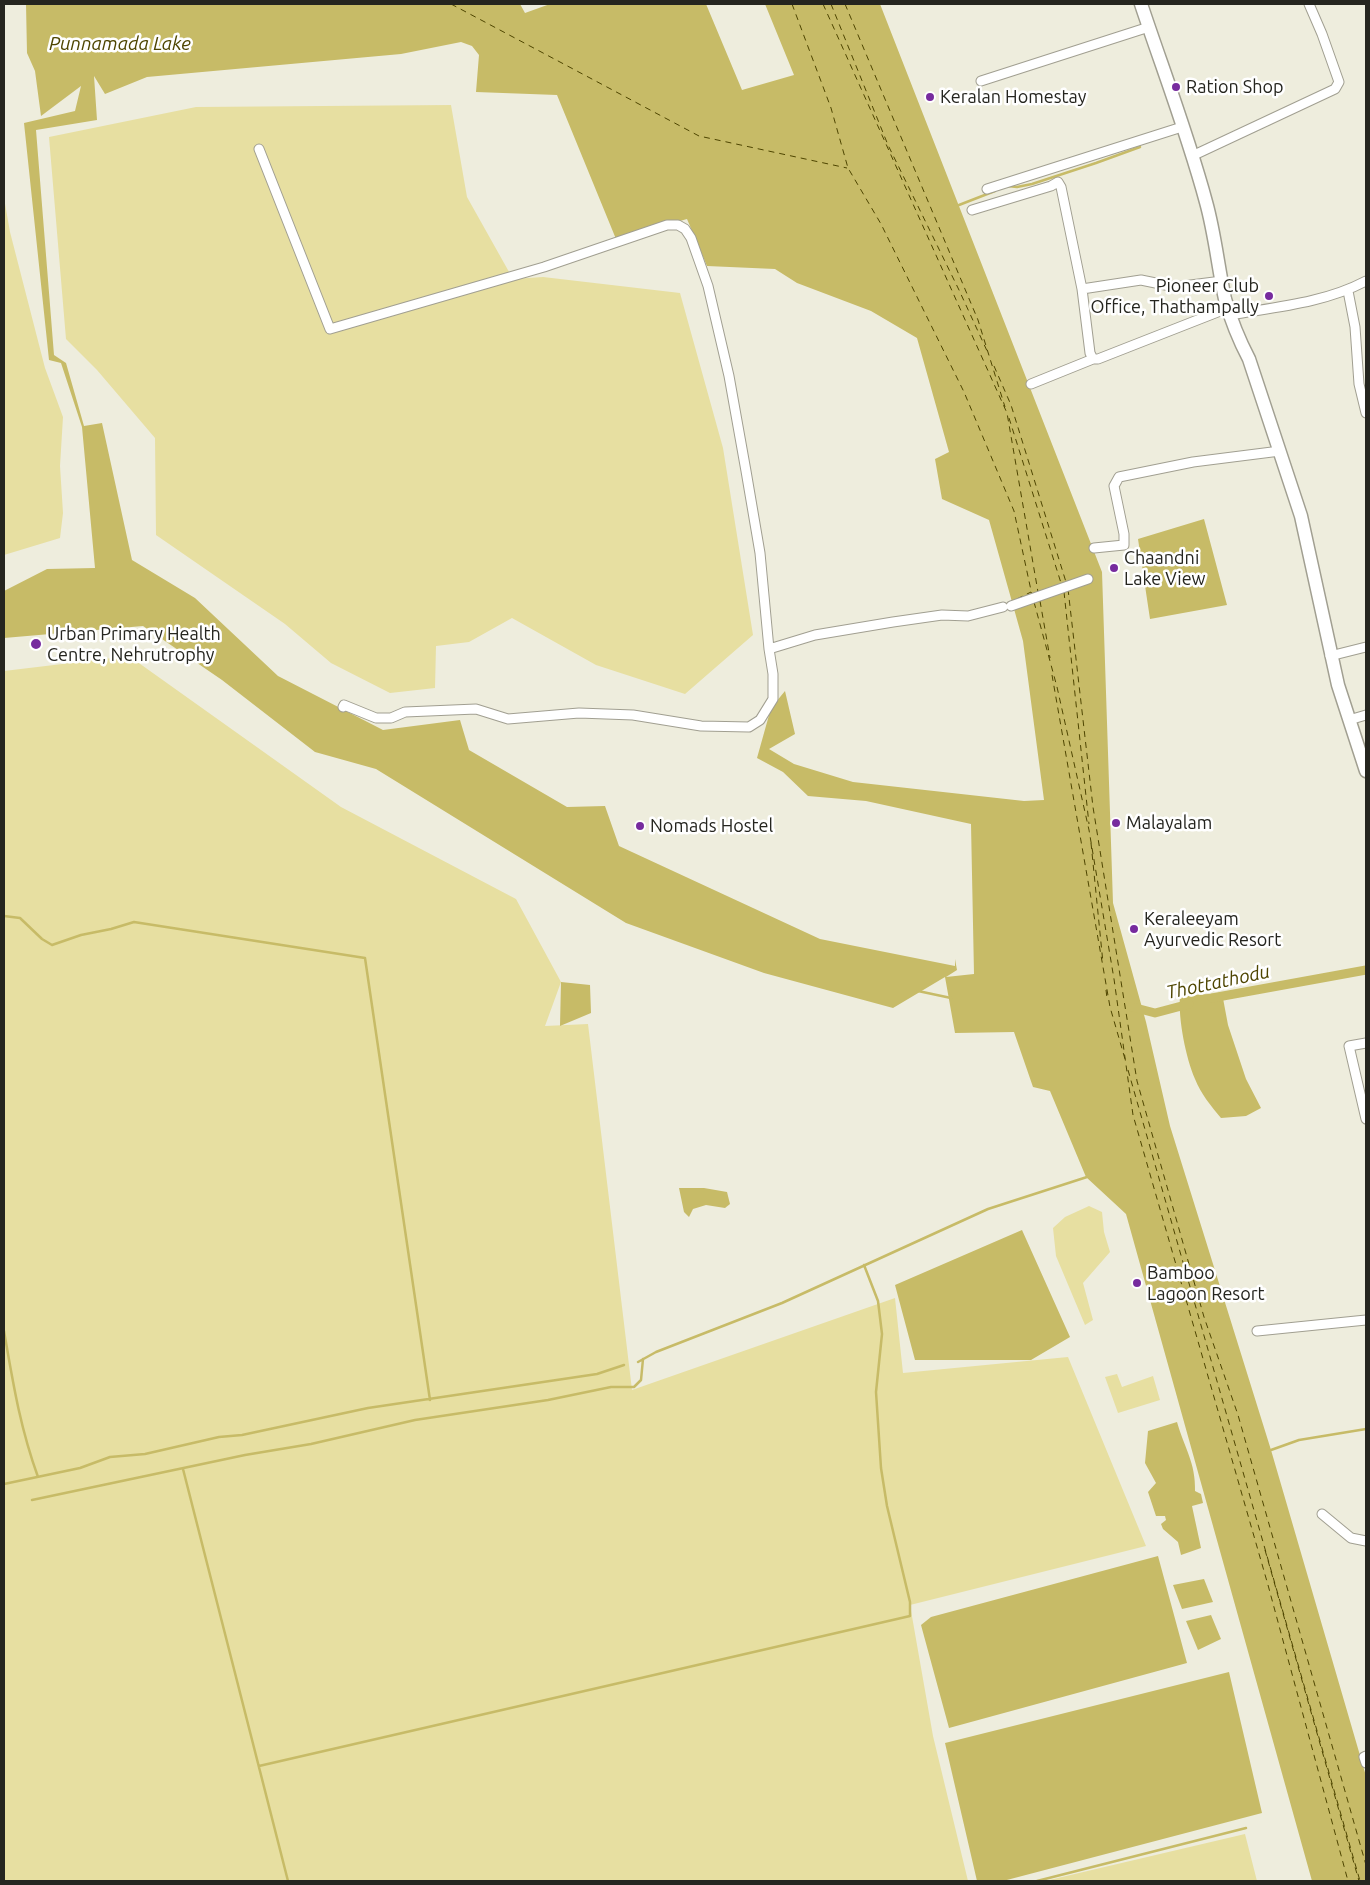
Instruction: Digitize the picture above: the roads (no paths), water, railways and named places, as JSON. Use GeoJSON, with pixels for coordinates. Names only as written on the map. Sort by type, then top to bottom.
{"type":"FeatureCollection","features":[{"type":"Feature","properties":{"kind":"main road"},"geometry":{"type":"LineString","coordinates":[[1141,4],[1192,156],[1213,228],[1229,311],[1238,337],[1249,359],[1303,525],[1330,656],[1366,771]]}},
{"type":"Feature","properties":{"kind":"street"},"geometry":{"type":"LineString","coordinates":[[1192,156],[1335,90],[1340,82],[1309,4]]}},
{"type":"Feature","properties":{"kind":"street"},"geometry":{"type":"LineString","coordinates":[[981,81],[1149,27]]}},
{"type":"Feature","properties":{"kind":"street"},"geometry":{"type":"LineString","coordinates":[[988,189],[1182,127]]}},
{"type":"Feature","properties":{"kind":"street"},"geometry":{"type":"LineString","coordinates":[[259,150],[330,329],[544,267],[667,225],[678,225],[685,229],[691,238],[708,286],[729,376],[760,554],[773,699],[760,720],[749,727],[701,726],[632,715],[579,713],[508,719],[476,709],[405,712],[391,718],[376,718],[344,705],[343,707]]}},
{"type":"Feature","properties":{"kind":"street"},"geometry":{"type":"LineString","coordinates":[[972,210],[1051,186],[1058,182],[1061,186],[1082,289],[1090,353],[1093,359]]}},
{"type":"Feature","properties":{"kind":"street"},"geometry":{"type":"LineString","coordinates":[[1082,289],[1141,280],[1176,287],[1222,281]]}},
{"type":"Feature","properties":{"kind":"street"},"geometry":{"type":"LineString","coordinates":[[1031,384],[1093,359],[1098,359],[1229,311],[1302,303],[1348,290],[1366,281]]}},
{"type":"Feature","properties":{"kind":"street"},"geometry":{"type":"LineString","coordinates":[[1348,290],[1356,326],[1360,384],[1366,412]]}},
{"type":"Feature","properties":{"kind":"street"},"geometry":{"type":"LineString","coordinates":[[1094,548],[1124,545],[1124,534],[1114,486],[1119,477],[1194,462],[1280,451]]}},
{"type":"Feature","properties":{"kind":"street"},"geometry":{"type":"LineString","coordinates":[[769,649],[815,635],[893,622],[942,615],[968,616],[1007,606],[1088,579]]}},
{"type":"Feature","properties":{"kind":"street"},"geometry":{"type":"LineString","coordinates":[[1330,656],[1366,647]]}},
{"type":"Feature","properties":{"kind":"street"},"geometry":{"type":"LineString","coordinates":[[1349,720],[1366,715]]}},
{"type":"Feature","properties":{"kind":"street"},"geometry":{"type":"LineString","coordinates":[[1366,1043],[1349,1046],[1366,1119]]}},
{"type":"Feature","properties":{"kind":"street"},"geometry":{"type":"LineString","coordinates":[[1257,1331],[1366,1320]]}},
{"type":"Feature","properties":{"kind":"street"},"geometry":{"type":"LineString","coordinates":[[1322,1514],[1351,1538],[1366,1540]]}},
{"type":"Feature","properties":{"kind":"street"},"geometry":{"type":"LineString","coordinates":[[1366,1756],[1364,1757],[1366,1763]]}},
{"type":"Feature","properties":{"kind":"water","name":"Punnamada Lake"},"geometry":{"type":"Polygon","coordinates":[[[26,4],[520,4],[525,13],[550,4],[706,4],[742,90],[794,75],[765,4],[880,4],[1102,572],[1113,903],[1146,1022],[1170,1126],[1271,1450],[1366,1776],[1366,1881],[1312,1881],[1126,1214],[1086,1177],[1050,1091],[1033,1087],[1014,1032],[955,1033],[945,977],[893,1008],[764,973],[626,923],[376,769],[315,752],[222,680],[143,626],[4,638],[4,591],[47,569],[95,568],[82,427],[61,363],[49,360],[24,123],[75,111],[81,86],[41,116],[35,71],[27,53],[26,4]],[[461,42],[401,54],[147,77],[105,94],[94,76],[97,120],[36,130],[54,355],[66,363],[84,426],[102,423],[132,560],[195,598],[278,676],[383,730],[460,720],[469,750],[567,807],[605,806],[619,846],[820,939],[955,966],[955,959],[957,970],[946,977],[974,974],[971,824],[866,801],[808,796],[783,772],[757,758],[771,708],[785,691],[795,734],[769,749],[794,764],[853,782],[1024,801],[1044,800],[1023,641],[989,520],[942,499],[935,459],[949,452],[917,338],[871,311],[797,283],[775,269],[707,266],[687,219],[616,239],[557,95],[476,92],[479,55],[472,46],[461,42]]]}},
{"type":"Feature","properties":{"kind":"water"},"geometry":{"type":"Polygon","coordinates":[[[1204,519],[1227,605],[1150,619],[1138,539],[1204,519]]]}},
{"type":"Feature","properties":{"kind":"water"},"geometry":{"type":"Polygon","coordinates":[[[561,982],[590,985],[591,1013],[560,1026],[561,982]]]}},
{"type":"Feature","properties":{"kind":"water"},"geometry":{"type":"Polygon","coordinates":[[[1222,993],[1228,1025],[1246,1079],[1261,1108],[1246,1116],[1221,1118],[1197,1084],[1183,1038],[1180,996],[1222,993]]]}},
{"type":"Feature","properties":{"kind":"water"},"geometry":{"type":"Polygon","coordinates":[[[679,1188],[704,1188],[727,1192],[730,1204],[725,1208],[706,1205],[693,1209],[689,1217],[684,1212],[679,1188]]]}},
{"type":"Feature","properties":{"kind":"water"},"geometry":{"type":"Polygon","coordinates":[[[1022,1230],[1070,1337],[1031,1360],[915,1360],[895,1285],[1022,1230]]]}},
{"type":"Feature","properties":{"kind":"water"},"geometry":{"type":"Polygon","coordinates":[[[1177,1422],[1192,1463],[1195,1491],[1201,1494],[1203,1503],[1192,1506],[1201,1548],[1181,1555],[1178,1542],[1163,1529],[1161,1524],[1166,1520],[1165,1516],[1156,1516],[1148,1492],[1156,1483],[1145,1463],[1148,1431],[1177,1422]]]}},
{"type":"Feature","properties":{"kind":"water"},"geometry":{"type":"Polygon","coordinates":[[[1158,1556],[1187,1663],[949,1728],[921,1625],[931,1617],[1158,1556]]]}},
{"type":"Feature","properties":{"kind":"water"},"geometry":{"type":"Polygon","coordinates":[[[1204,1579],[1213,1602],[1182,1609],[1173,1585],[1204,1579]]]}},
{"type":"Feature","properties":{"kind":"water"},"geometry":{"type":"Polygon","coordinates":[[[1211,1615],[1221,1639],[1198,1650],[1186,1621],[1211,1615]]]}},
{"type":"Feature","properties":{"kind":"water"},"geometry":{"type":"Polygon","coordinates":[[[1229,1672],[1262,1813],[1003,1881],[977,1881],[945,1743],[1229,1672]]]}},
{"type":"Feature","properties":{"kind":"waterway"},"geometry":{"type":"LineString","coordinates":[[1007,186],[1017,187],[1032,184],[1140,147]]}},
{"type":"Feature","properties":{"kind":"waterway"},"geometry":{"type":"LineString","coordinates":[[959,205],[995,191]]}},
{"type":"Feature","properties":{"kind":"waterway"},"geometry":{"type":"LineString","coordinates":[[4,916],[20,918],[42,939],[52,945],[81,935],[134,922],[365,958],[430,1400]]}},
{"type":"Feature","properties":{"kind":"waterway","name":"Thottathodu"},"geometry":{"type":"LineString","coordinates":[[1212,998],[1366,970]]}},
{"type":"Feature","properties":{"kind":"waterway"},"geometry":{"type":"LineString","coordinates":[[918,991],[951,998]]}},
{"type":"Feature","properties":{"kind":"waterway","name":"Thottathodu"},"geometry":{"type":"LineString","coordinates":[[1132,1007],[1155,1013],[1189,1004]]}},
{"type":"Feature","properties":{"kind":"waterway"},"geometry":{"type":"LineString","coordinates":[[638,1362],[656,1352],[782,1303],[988,1209],[1087,1177]]}},
{"type":"Feature","properties":{"kind":"waterway"},"geometry":{"type":"LineString","coordinates":[[259,1766],[910,1616],[910,1602],[887,1506],[881,1468],[876,1392],[882,1334],[878,1301],[864,1265]]}},
{"type":"Feature","properties":{"kind":"waterway"},"geometry":{"type":"LineString","coordinates":[[4,1331],[22,1423],[38,1477]]}},
{"type":"Feature","properties":{"kind":"waterway"},"geometry":{"type":"LineString","coordinates":[[32,1500],[245,1455],[311,1444],[415,1420],[548,1400],[611,1387],[634,1387],[641,1380],[643,1359]]}},
{"type":"Feature","properties":{"kind":"waterway"},"geometry":{"type":"LineString","coordinates":[[4,1484],[80,1468],[110,1457],[145,1454],[219,1437],[242,1435],[368,1408],[597,1374],[624,1365]]}},
{"type":"Feature","properties":{"kind":"waterway"},"geometry":{"type":"LineString","coordinates":[[1271,1450],[1299,1440],[1366,1429]]}},
{"type":"Feature","properties":{"kind":"waterway"},"geometry":{"type":"LineString","coordinates":[[183,1469],[288,1881]]}},
{"type":"Feature","properties":{"kind":"waterway"},"geometry":{"type":"LineString","coordinates":[[1037,1881],[1246,1828]]}},
{"type":"Feature","properties":{"kind":"place","name":"Ration Shop"},"geometry":{"type":"Point","coordinates":[1176,87]}},
{"type":"Feature","properties":{"kind":"place","name":"Keralan Homestay"},"geometry":{"type":"Point","coordinates":[930,97]}},
{"type":"Feature","properties":{"kind":"place","name":"Pioneer Club Office, Thathampally"},"geometry":{"type":"Point","coordinates":[1269,296]}},
{"type":"Feature","properties":{"kind":"place","name":"Chaandni Lake View"},"geometry":{"type":"Point","coordinates":[1114,568]}},
{"type":"Feature","properties":{"kind":"place","name":"Urban Primary Health Centre, Nehrutrophy"},"geometry":{"type":"Point","coordinates":[36,644]}},
{"type":"Feature","properties":{"kind":"place","name":"Malayalam"},"geometry":{"type":"Point","coordinates":[1116,823]}},
{"type":"Feature","properties":{"kind":"place","name":"Nomads Hostel"},"geometry":{"type":"Point","coordinates":[640,826]}},
{"type":"Feature","properties":{"kind":"place","name":"Keraleeyam Ayurvedic Resort"},"geometry":{"type":"Point","coordinates":[1134,929]}},
{"type":"Feature","properties":{"kind":"place","name":"Bamboo Lagoon Resort"},"geometry":{"type":"Point","coordinates":[1137,1283]}}]}
